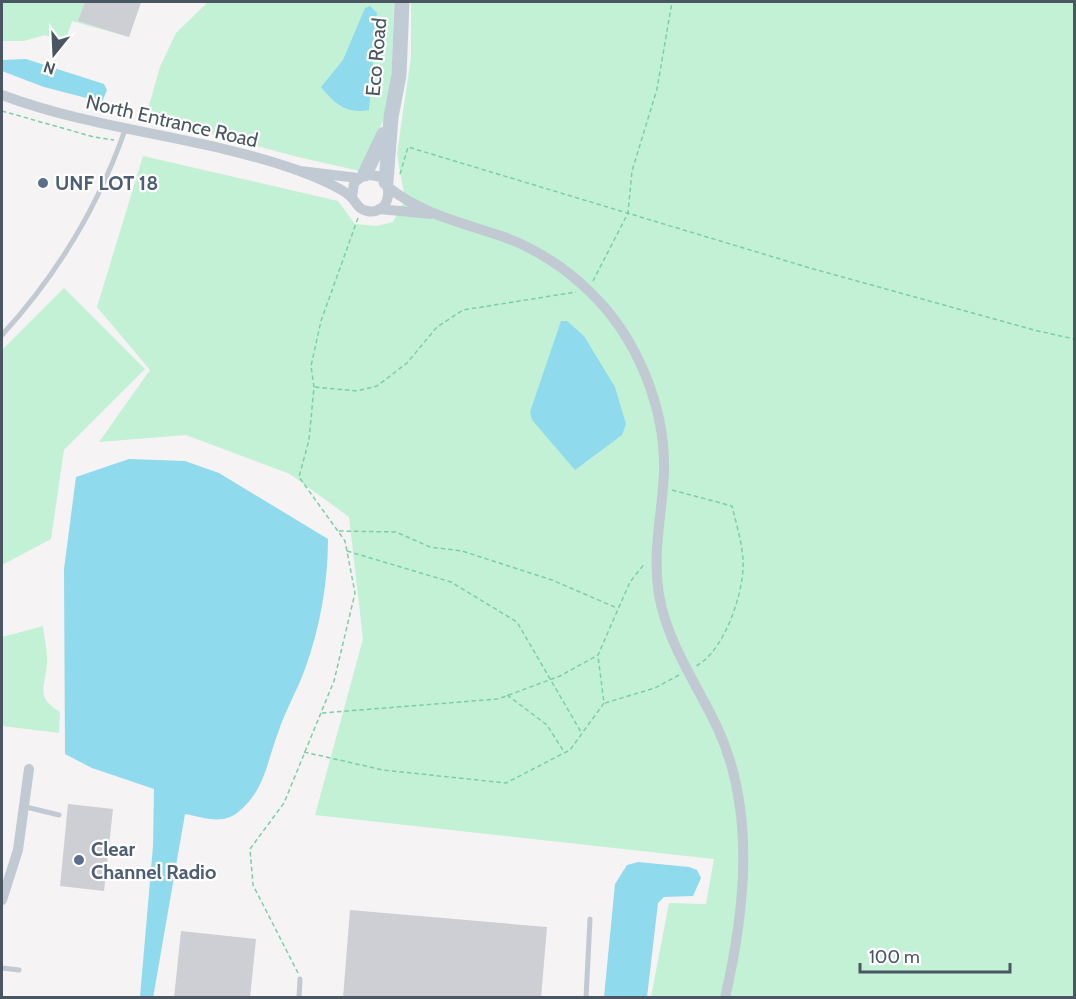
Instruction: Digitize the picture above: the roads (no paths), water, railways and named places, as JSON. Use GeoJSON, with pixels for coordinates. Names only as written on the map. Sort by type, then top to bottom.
{"type":"FeatureCollection","features":[{"type":"Feature","properties":{"kind":"street","name":"Eco Road"},"geometry":{"type":"LineString","coordinates":[[387,185],[391,117],[399,75],[402,2]]}},
{"type":"Feature","properties":{"kind":"street","name":"North Entrance Road"},"geometry":{"type":"LineString","coordinates":[[2,95],[123,135],[210,146],[300,171]]}},
{"type":"Feature","properties":{"kind":"street","name":"Eco Road"},"geometry":{"type":"LineString","coordinates":[[362,176],[391,117]]}},
{"type":"Feature","properties":{"kind":"street"},"geometry":{"type":"LineString","coordinates":[[300,171],[362,176],[376,174],[387,185],[431,214]]}},
{"type":"Feature","properties":{"kind":"street"},"geometry":{"type":"LineString","coordinates":[[300,171],[352,197],[362,209],[431,214],[507,238],[549,259],[590,292],[622,334],[640,364],[655,400],[662,431],[662,488],[656,561],[659,596],[670,637],[732,761],[741,804],[743,852],[738,918],[725,998]]}},
{"type":"Feature","properties":{"kind":"street"},"geometry":{"type":"LineString","coordinates":[[352,197],[352,189],[362,176]]}},
{"type":"Feature","properties":{"kind":"street"},"geometry":{"type":"LineString","coordinates":[[379,209],[388,199],[387,185]]}},
{"type":"Feature","properties":{"kind":"street"},"geometry":{"type":"LineString","coordinates":[[2,900],[18,850],[26,807],[29,769]]}},
{"type":"Feature","properties":{"kind":"lane"},"geometry":{"type":"LineString","coordinates":[[3,331],[34,298],[76,239],[123,135]]}},
{"type":"Feature","properties":{"kind":"lane"},"geometry":{"type":"LineString","coordinates":[[26,807],[59,815]]}},
{"type":"Feature","properties":{"kind":"lane"},"geometry":{"type":"LineString","coordinates":[[586,998],[590,919]]}},
{"type":"Feature","properties":{"kind":"lane"},"geometry":{"type":"LineString","coordinates":[[2,968],[19,970]]}},
{"type":"Feature","properties":{"kind":"lane"},"geometry":{"type":"LineString","coordinates":[[299,998],[300,979]]}},
{"type":"Feature","properties":{"kind":"water"},"geometry":{"type":"Polygon","coordinates":[[[370,6],[377,13],[369,110],[347,109],[336,103],[321,87],[343,60],[365,8],[370,6]]]}},
{"type":"Feature","properties":{"kind":"water"},"geometry":{"type":"Polygon","coordinates":[[[26,59],[104,84],[107,90],[102,102],[44,87],[2,71],[2,60],[26,59]]]}},
{"type":"Feature","properties":{"kind":"water"},"geometry":{"type":"Polygon","coordinates":[[[561,321],[567,321],[584,336],[615,387],[626,424],[622,435],[575,470],[532,420],[530,412],[561,321]]]}},
{"type":"Feature","properties":{"kind":"water"},"geometry":{"type":"Polygon","coordinates":[[[129,459],[185,461],[219,473],[328,539],[325,589],[315,638],[305,669],[254,796],[237,813],[225,819],[185,814],[153,998],[140,997],[153,846],[154,789],[92,768],[65,754],[64,569],[76,477],[129,459]]]}},
{"type":"Feature","properties":{"kind":"water"},"geometry":{"type":"Polygon","coordinates":[[[638,862],[689,867],[697,870],[701,878],[693,896],[664,897],[658,903],[647,997],[604,997],[615,884],[627,865],[638,862]]]}},
{"type":"Feature","properties":{"kind":"place","name":"UNF LOT 18"},"geometry":{"type":"Point","coordinates":[43,183]}},
{"type":"Feature","properties":{"kind":"place","name":"Clear Channel Radio"},"geometry":{"type":"Point","coordinates":[79,860]}}]}
